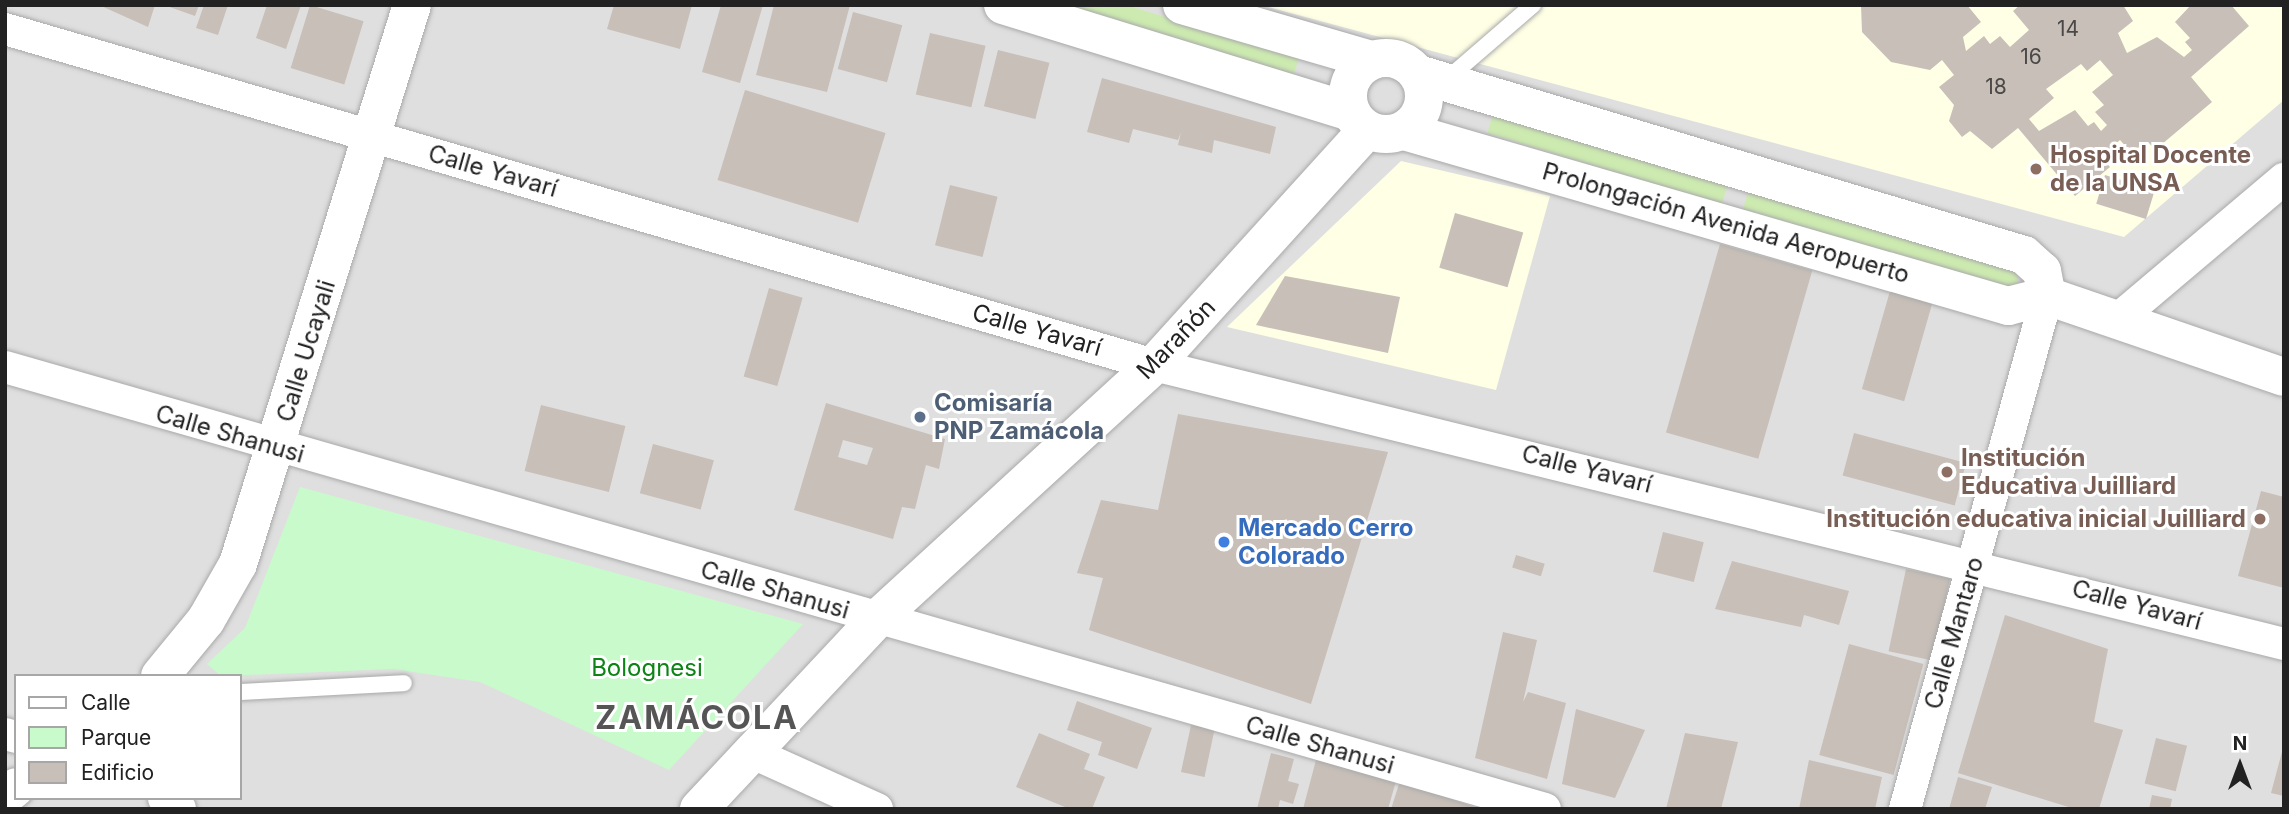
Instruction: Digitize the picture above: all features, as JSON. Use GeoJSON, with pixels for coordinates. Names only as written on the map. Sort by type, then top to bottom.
{"type":"FeatureCollection","features":[{"type":"Feature","properties":{"kind":"street","name":"Calle Ucayali"},"geometry":{"type":"LineString","coordinates":[[162,674],[206,620],[238,564],[412,5]]}},
{"type":"Feature","properties":{"kind":"street"},"geometry":{"type":"LineString","coordinates":[[1182,5],[1371,61],[1396,59],[1432,77],[2024,255],[2042,271],[2047,296],[2284,377]]}},
{"type":"Feature","properties":{"kind":"street","name":"Prolongación Avenida Aeropuerto"},"geometry":{"type":"LineString","coordinates":[[1009,6],[1374,124],[2008,306],[2047,296]]}},
{"type":"Feature","properties":{"kind":"street","name":"Calle Yavarí"},"geometry":{"type":"LineString","coordinates":[[5,29],[1154,365],[1974,562],[2284,644]]}},
{"type":"Feature","properties":{"kind":"street"},"geometry":{"type":"LineString","coordinates":[[1371,61],[1348,88],[1374,124],[1422,111],[1432,77]]}},
{"type":"Feature","properties":{"kind":"street","name":"Marañón"},"geometry":{"type":"LineString","coordinates":[[699,809],[755,754],[877,619],[1154,365],[1374,124]]}},
{"type":"Feature","properties":{"kind":"street"},"geometry":{"type":"LineString","coordinates":[[2117,320],[2284,179]]}},
{"type":"Feature","properties":{"kind":"street","name":"Calle Mantaro"},"geometry":{"type":"LineString","coordinates":[[1905,809],[2047,296]]}},
{"type":"Feature","properties":{"kind":"street","name":"Calle Shanusi"},"geometry":{"type":"LineString","coordinates":[[5,368],[1545,809]]}},
{"type":"Feature","properties":{"kind":"street"},"geometry":{"type":"LineString","coordinates":[[755,754],[845,802],[877,809]]}},
{"type":"Feature","properties":{"kind":"lane"},"geometry":{"type":"LineString","coordinates":[[1432,77],[1533,5]]}},
{"type":"Feature","properties":{"kind":"lane"},"geometry":{"type":"LineString","coordinates":[[242,692],[404,683]]}},
{"type":"Feature","properties":{"kind":"shaded area"},"geometry":{"type":"Polygon","coordinates":[[[5,5],[2284,5],[2284,809],[5,809],[5,5]]]}},
{"type":"Feature","properties":{"kind":"shaded area","name":"Hospital Docente de la UNSA"},"geometry":{"type":"Polygon","coordinates":[[[1261,5],[2284,5],[2284,100],[2124,237],[1261,5]]]}},
{"type":"Feature","properties":{"kind":"shaded area"},"geometry":{"type":"Polygon","coordinates":[[[1401,161],[1550,196],[1496,390],[1227,327],[1401,161]]]}},
{"type":"Feature","properties":{"kind":"green space"},"geometry":{"type":"Polygon","coordinates":[[[1065,5],[1126,5],[1299,58],[1293,76],[1065,5]]]}},
{"type":"Feature","properties":{"kind":"green space"},"geometry":{"type":"Polygon","coordinates":[[[1494,111],[1728,183],[1722,205],[1487,133],[1494,111]]]}},
{"type":"Feature","properties":{"kind":"green space"},"geometry":{"type":"Polygon","coordinates":[[[1749,189],[2018,272],[2018,285],[2005,288],[1743,209],[1749,189]]]}},
{"type":"Feature","properties":{"kind":"green space","name":"Bolognesi"},"geometry":{"type":"Polygon","coordinates":[[[300,487],[803,624],[669,770],[480,682],[393,669],[219,674],[207,664],[245,628],[300,487]]]}},
{"type":"Feature","properties":{"kind":"building"},"geometry":{"type":"Polygon","coordinates":[[[99,5],[155,5],[148,27],[99,5]]]}},
{"type":"Feature","properties":{"kind":"building"},"geometry":{"type":"Polygon","coordinates":[[[164,5],[199,5],[195,16],[164,5]]]}},
{"type":"Feature","properties":{"kind":"building"},"geometry":{"type":"Polygon","coordinates":[[[204,5],[228,5],[218,35],[196,28],[204,5]]]}},
{"type":"Feature","properties":{"kind":"building"},"geometry":{"type":"Polygon","coordinates":[[[267,5],[301,5],[286,49],[256,38],[267,5]]]}},
{"type":"Feature","properties":{"kind":"building"},"geometry":{"type":"Polygon","coordinates":[[[310,5],[364,21],[344,84],[291,68],[310,5]]]}},
{"type":"Feature","properties":{"kind":"building"},"geometry":{"type":"Polygon","coordinates":[[[614,5],[692,5],[680,49],[607,29],[614,5]]]}},
{"type":"Feature","properties":{"kind":"building"},"geometry":{"type":"Polygon","coordinates":[[[721,5],[763,5],[740,83],[702,72],[721,5]]]}},
{"type":"Feature","properties":{"kind":"building"},"geometry":{"type":"Polygon","coordinates":[[[774,5],[850,5],[827,92],[756,75],[774,5]]]}},
{"type":"Feature","properties":{"kind":"building"},"geometry":{"type":"Polygon","coordinates":[[[1861,5],[1967,5],[1981,22],[1963,37],[1966,51],[1984,36],[1990,44],[2000,36],[2010,47],[2029,30],[2013,11],[2020,5],[2123,5],[2133,21],[2118,33],[2127,53],[2157,37],[2184,57],[2192,50],[2185,42],[2190,38],[2175,22],[2191,5],[2231,5],[2249,26],[2191,77],[2212,102],[2155,150],[2149,143],[2130,151],[2120,140],[2101,156],[2110,167],[2075,196],[2018,128],[1992,149],[1970,131],[1962,137],[1949,121],[1954,105],[1939,87],[1954,75],[1942,60],[1930,70],[1891,62],[1862,32],[1861,5]],[[2100,60],[2087,71],[2081,64],[2046,89],[2054,98],[2029,119],[2039,131],[2075,110],[2088,126],[2094,122],[2101,131],[2107,125],[2095,112],[2104,105],[2092,92],[2113,75],[2100,60]]]}},
{"type":"Feature","properties":{"kind":"building"},"geometry":{"type":"Polygon","coordinates":[[[853,12],[902,25],[887,82],[838,69],[853,12]]]}},
{"type":"Feature","properties":{"kind":"building"},"geometry":{"type":"Polygon","coordinates":[[[930,33],[986,46],[971,107],[916,94],[930,33]]]}},
{"type":"Feature","properties":{"kind":"building"},"geometry":{"type":"Polygon","coordinates":[[[998,50],[1049,63],[1035,119],[984,106],[998,50]]]}},
{"type":"Feature","properties":{"kind":"building"},"geometry":{"type":"Polygon","coordinates":[[[1102,78],[1276,127],[1270,154],[1214,140],[1212,153],[1178,145],[1181,132],[1178,140],[1133,129],[1129,143],[1087,132],[1102,78]]]}},
{"type":"Feature","properties":{"kind":"building"},"geometry":{"type":"Polygon","coordinates":[[[745,90],[886,133],[858,223],[718,180],[745,90]]]}},
{"type":"Feature","properties":{"kind":"building"},"geometry":{"type":"Polygon","coordinates":[[[2105,175],[2155,190],[2146,219],[2096,204],[2105,175]]]}},
{"type":"Feature","properties":{"kind":"building"},"geometry":{"type":"Polygon","coordinates":[[[950,185],[998,197],[983,257],[935,245],[950,185]]]}},
{"type":"Feature","properties":{"kind":"building"},"geometry":{"type":"Polygon","coordinates":[[[1455,213],[1523,233],[1508,287],[1439,268],[1455,213]]]}},
{"type":"Feature","properties":{"kind":"building"},"geometry":{"type":"Polygon","coordinates":[[[1720,244],[1812,270],[1758,459],[1666,432],[1720,244]]]}},
{"type":"Feature","properties":{"kind":"building"},"geometry":{"type":"Polygon","coordinates":[[[1285,276],[1400,297],[1388,353],[1256,325],[1285,276]]]}},
{"type":"Feature","properties":{"kind":"building"},"geometry":{"type":"Polygon","coordinates":[[[769,288],[803,298],[777,386],[744,376],[769,288]]]}},
{"type":"Feature","properties":{"kind":"building"},"geometry":{"type":"Polygon","coordinates":[[[1890,291],[1932,303],[1904,401],[1862,389],[1890,291]]]}},
{"type":"Feature","properties":{"kind":"building"},"geometry":{"type":"Polygon","coordinates":[[[826,403],[945,439],[939,469],[926,465],[915,509],[902,507],[893,539],[794,510],[826,403]],[[843,440],[838,457],[867,465],[873,448],[843,440]]]}},
{"type":"Feature","properties":{"kind":"building"},"geometry":{"type":"Polygon","coordinates":[[[541,405],[625,426],[609,492],[525,471],[541,405]]]}},
{"type":"Feature","properties":{"kind":"building","name":"Mercado Cerro Colorado"},"geometry":{"type":"Polygon","coordinates":[[[1178,414],[1388,452],[1311,704],[1089,630],[1103,578],[1077,573],[1101,500],[1158,510],[1178,414]]]}},
{"type":"Feature","properties":{"kind":"building"},"geometry":{"type":"Polygon","coordinates":[[[1854,433],[1966,463],[1955,506],[1843,476],[1854,433]]]}},
{"type":"Feature","properties":{"kind":"building"},"geometry":{"type":"Polygon","coordinates":[[[653,444],[714,460],[701,510],[640,493],[653,444]]]}},
{"type":"Feature","properties":{"kind":"building"},"geometry":{"type":"Polygon","coordinates":[[[2261,491],[2284,497],[2284,588],[2238,576],[2261,491]]]}},
{"type":"Feature","properties":{"kind":"building"},"geometry":{"type":"Polygon","coordinates":[[[1663,532],[1704,542],[1694,582],[1653,572],[1663,532]]]}},
{"type":"Feature","properties":{"kind":"building"},"geometry":{"type":"Polygon","coordinates":[[[1516,555],[1545,564],[1541,576],[1512,567],[1516,555]]]}},
{"type":"Feature","properties":{"kind":"building"},"geometry":{"type":"Polygon","coordinates":[[[1732,561],[1849,591],[1839,625],[1804,615],[1801,627],[1715,609],[1732,561]]]}},
{"type":"Feature","properties":{"kind":"building"},"geometry":{"type":"Polygon","coordinates":[[[1906,569],[1950,578],[1933,661],[1889,651],[1906,569]]]}},
{"type":"Feature","properties":{"kind":"building"},"geometry":{"type":"Polygon","coordinates":[[[2005,615],[2108,649],[2094,722],[2123,730],[2099,809],[2075,809],[1958,773],[2005,615]]]}},
{"type":"Feature","properties":{"kind":"building"},"geometry":{"type":"Polygon","coordinates":[[[1503,632],[1537,640],[1523,702],[1528,692],[1566,703],[1547,779],[1475,758],[1503,632]]]}},
{"type":"Feature","properties":{"kind":"building"},"geometry":{"type":"Polygon","coordinates":[[[1849,644],[1923,664],[1894,775],[1819,755],[1849,644]]]}},
{"type":"Feature","properties":{"kind":"building"},"geometry":{"type":"Polygon","coordinates":[[[1077,701],[1152,728],[1137,769],[1098,755],[1102,742],[1067,730],[1077,701]]]}},
{"type":"Feature","properties":{"kind":"building"},"geometry":{"type":"Polygon","coordinates":[[[1576,709],[1645,730],[1615,798],[1562,784],[1576,709]]]}},
{"type":"Feature","properties":{"kind":"building"},"geometry":{"type":"Polygon","coordinates":[[[1191,725],[1214,730],[1204,777],[1181,772],[1191,725]]]}},
{"type":"Feature","properties":{"kind":"building"},"geometry":{"type":"Polygon","coordinates":[[[1039,733],[1090,754],[1084,769],[1105,777],[1092,809],[1070,809],[1016,787],[1039,733]]]}},
{"type":"Feature","properties":{"kind":"building"},"geometry":{"type":"Polygon","coordinates":[[[1685,733],[1738,742],[1721,809],[1666,809],[1685,733]]]}},
{"type":"Feature","properties":{"kind":"building"},"geometry":{"type":"Polygon","coordinates":[[[2156,738],[2187,746],[2176,791],[2145,784],[2156,738]]]}},
{"type":"Feature","properties":{"kind":"building"},"geometry":{"type":"Polygon","coordinates":[[[2284,749],[2284,796],[2271,793],[2284,749]]]}},
{"type":"Feature","properties":{"kind":"building"},"geometry":{"type":"Polygon","coordinates":[[[1271,753],[1294,759],[1288,781],[1299,784],[1293,804],[1280,800],[1278,809],[1257,809],[1271,753]]]}},
{"type":"Feature","properties":{"kind":"building"},"geometry":{"type":"Polygon","coordinates":[[[1316,760],[1396,781],[1388,809],[1303,809],[1316,760]]]}},
{"type":"Feature","properties":{"kind":"building"},"geometry":{"type":"Polygon","coordinates":[[[1809,760],[1882,777],[1875,809],[1799,809],[1809,760]]]}},
{"type":"Feature","properties":{"kind":"building"},"geometry":{"type":"Polygon","coordinates":[[[1958,777],[1992,787],[1985,809],[1949,809],[1958,777]]]}},
{"type":"Feature","properties":{"kind":"building"},"geometry":{"type":"Polygon","coordinates":[[[1400,781],[1477,808],[1477,809],[1391,809],[1400,781]]]}},
{"type":"Feature","properties":{"kind":"building"},"geometry":{"type":"Polygon","coordinates":[[[2152,795],[2172,799],[2170,809],[2149,809],[2152,795]]]}},
{"type":"Feature","properties":{"kind":"place","name":"Hospital Docente de la UNSA"},"geometry":{"type":"Point","coordinates":[2036,169]}},
{"type":"Feature","properties":{"kind":"place","name":"Comisaría PNP Zamácola"},"geometry":{"type":"Point","coordinates":[920,417]}},
{"type":"Feature","properties":{"kind":"place","name":"Institución Educativa Juilliard"},"geometry":{"type":"Point","coordinates":[1947,472]}},
{"type":"Feature","properties":{"kind":"place","name":"Institución educativa inicial Juilliard"},"geometry":{"type":"Point","coordinates":[2260,519]}},
{"type":"Feature","properties":{"kind":"place","name":"Mercado Cerro Colorado"},"geometry":{"type":"Point","coordinates":[1224,542]}},
{"type":"Feature","properties":{"kind":"district","name":"ZAMÁCOLA"},"geometry":{"type":"Point","coordinates":[697,718]}}]}
